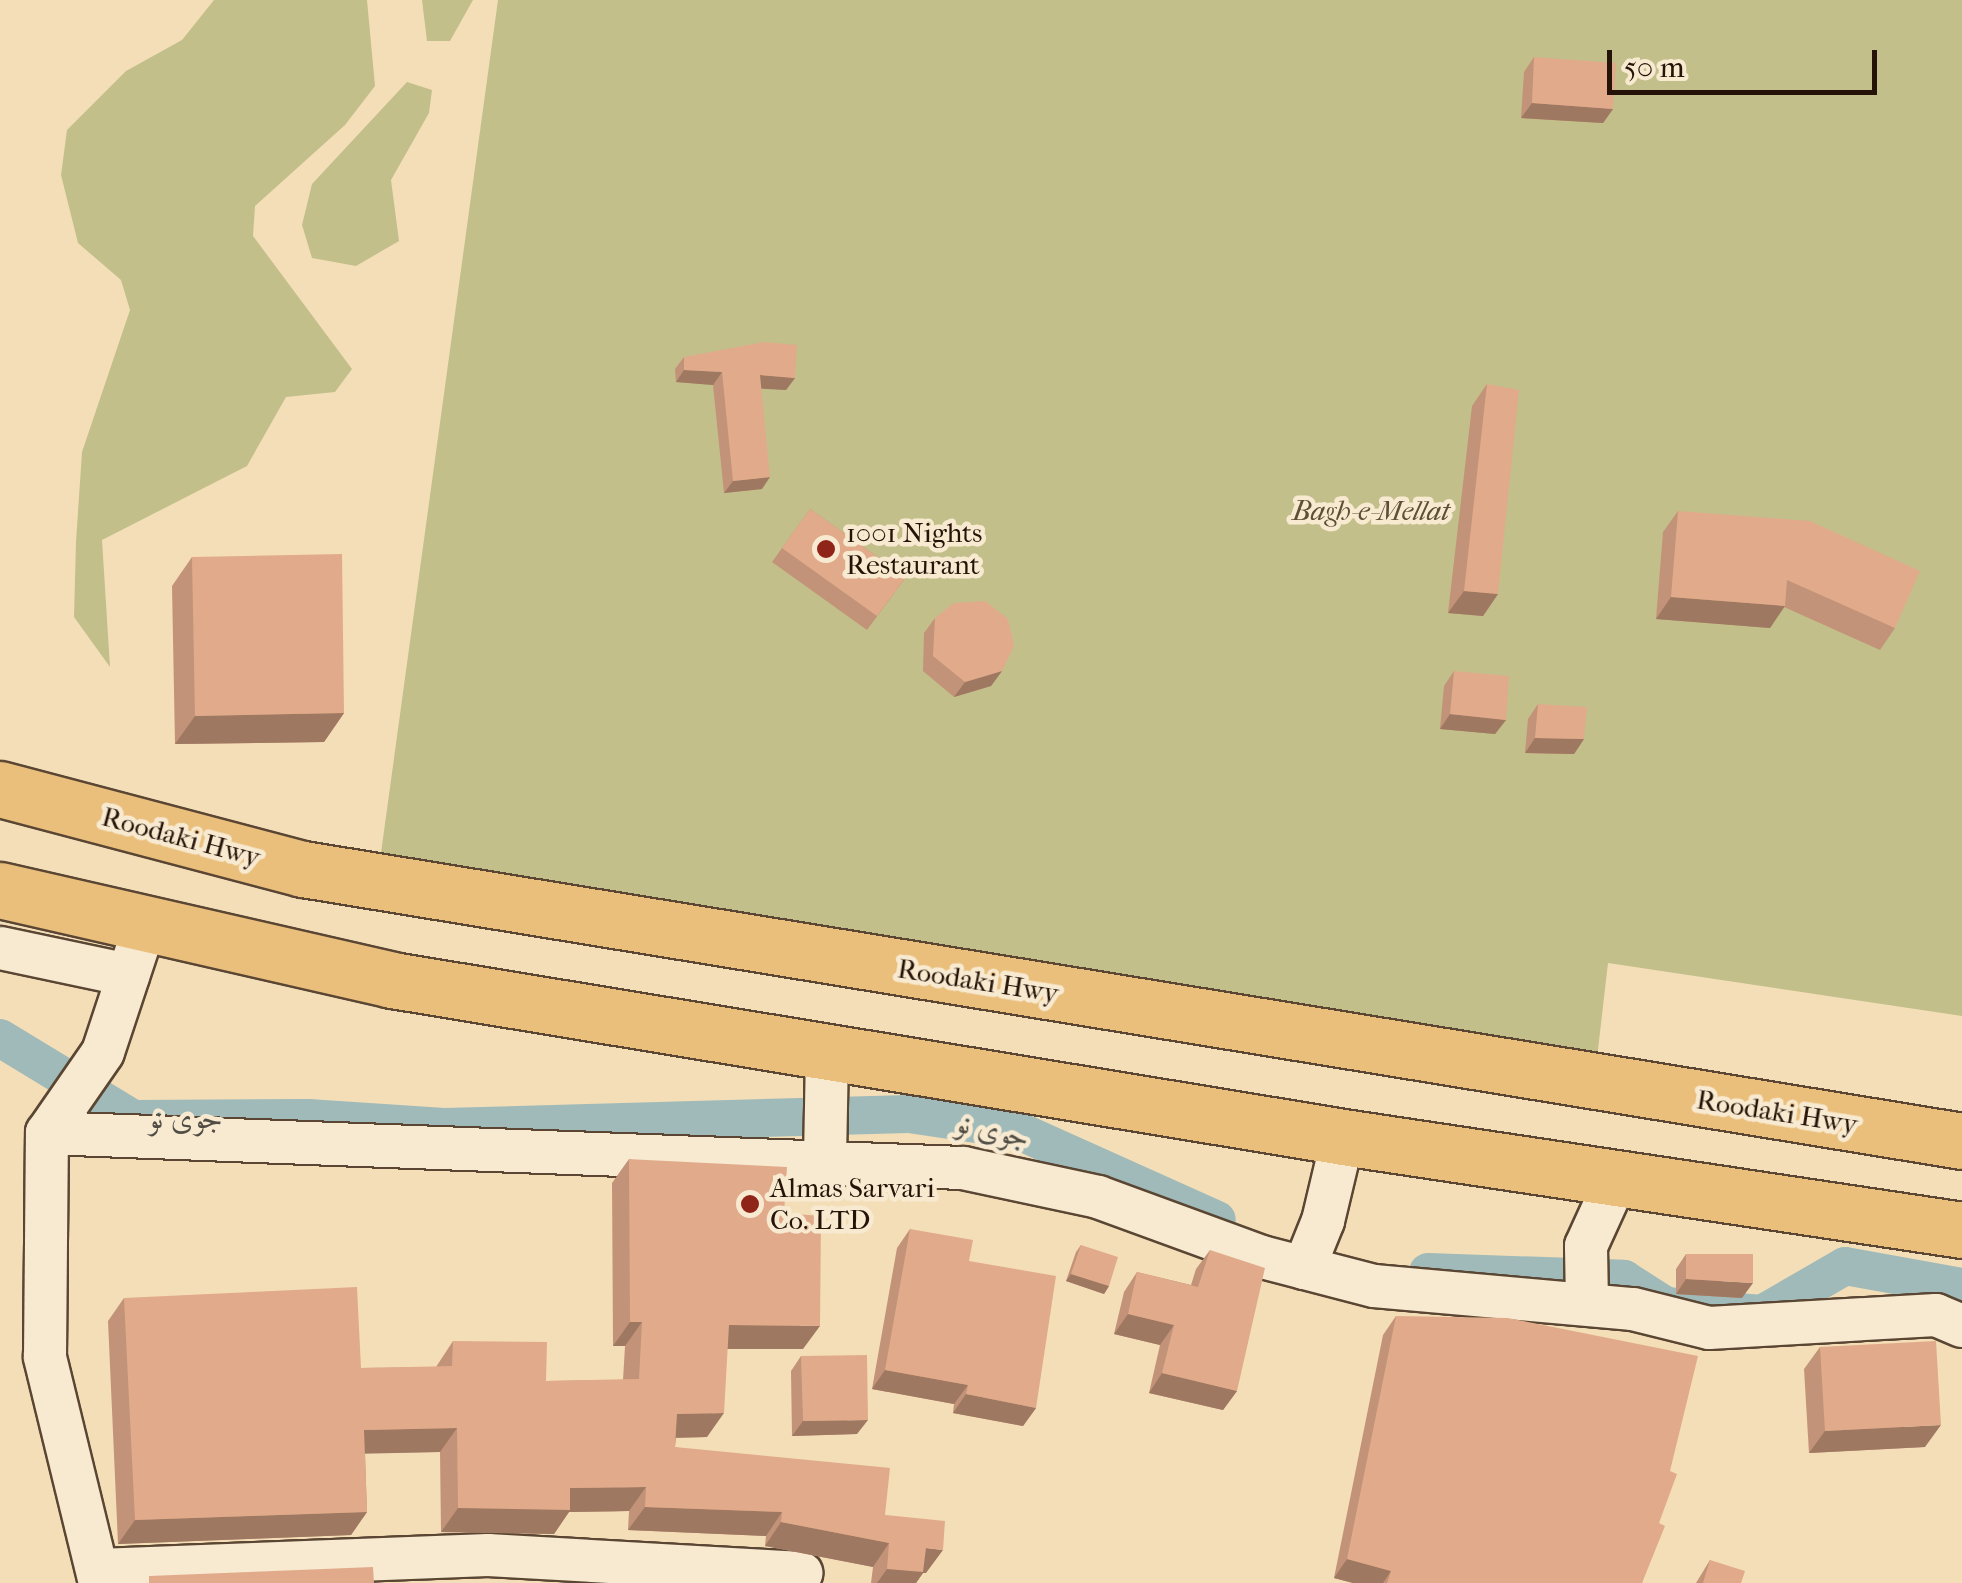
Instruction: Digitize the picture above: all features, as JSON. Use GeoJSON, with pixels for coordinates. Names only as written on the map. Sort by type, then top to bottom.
{"type":"FeatureCollection","features":[{"type":"Feature","properties":{"kind":"highway","name":"Roodaki Hwy"},"geometry":{"type":"LineString","coordinates":[[0,789],[303,869],[1962,1141]]}},
{"type":"Feature","properties":{"kind":"highway"},"geometry":{"type":"LineString","coordinates":[[0,890],[136,951],[392,980],[825,1069],[1343,1137],[1962,1230]]}},
{"type":"Feature","properties":{"kind":"street"},"geometry":{"type":"LineString","coordinates":[[0,948],[136,951],[103,1052],[46,1133],[44,1357],[99,1576],[488,1555],[800,1573]]}},
{"type":"Feature","properties":{"kind":"street"},"geometry":{"type":"LineString","coordinates":[[824,1145],[825,1069]]}},
{"type":"Feature","properties":{"kind":"street"},"geometry":{"type":"LineString","coordinates":[[46,1133],[824,1145],[964,1168],[1098,1197],[1374,1286],[1587,1278],[1708,1328],[1936,1315],[1962,1326]]}},
{"type":"Feature","properties":{"kind":"street"},"geometry":{"type":"LineString","coordinates":[[1305,1264],[1323,1221],[1343,1137]]}},
{"type":"Feature","properties":{"kind":"street"},"geometry":{"type":"LineString","coordinates":[[1587,1278],[1617,1178]]}},
{"type":"Feature","properties":{"kind":"green space"},"geometry":{"type":"Polygon","coordinates":[[[214,0],[367,0],[375,86],[345,125],[255,206],[253,236],[352,369],[335,392],[286,397],[247,466],[102,540],[110,667],[74,617],[76,542],[82,452],[130,310],[121,280],[78,243],[61,175],[67,130],[126,71],[182,40],[214,0]]]}},
{"type":"Feature","properties":{"kind":"green space"},"geometry":{"type":"Polygon","coordinates":[[[422,0],[473,0],[450,41],[427,41],[422,0]]]}},
{"type":"Feature","properties":{"kind":"green space","name":"Bagh-e-Mellat"},"geometry":{"type":"Polygon","coordinates":[[[498,0],[1962,0],[1962,1016],[1608,963],[1596,1067],[381,853],[498,0]]]}},
{"type":"Feature","properties":{"kind":"green space"},"geometry":{"type":"Polygon","coordinates":[[[407,82],[432,90],[429,113],[391,180],[399,241],[356,266],[312,258],[302,225],[312,184],[407,82]]]}},
{"type":"Feature","properties":{"kind":"building"},"geometry":{"type":"Polygon","coordinates":[[[1534,57],[1616,63],[1613,109],[1532,103],[1534,57]]]}},
{"type":"Feature","properties":{"kind":"building"},"geometry":{"type":"Polygon","coordinates":[[[764,342],[797,345],[795,378],[760,375],[770,477],[733,481],[722,372],[684,370],[684,357],[764,342]]]}},
{"type":"Feature","properties":{"kind":"building"},"geometry":{"type":"Polygon","coordinates":[[[1487,384],[1519,390],[1498,594],[1464,591],[1487,384]]]}},
{"type":"Feature","properties":{"kind":"building"},"geometry":{"type":"Polygon","coordinates":[[[810,509],[906,577],[877,616],[782,548],[810,509]]]}},
{"type":"Feature","properties":{"kind":"building"},"geometry":{"type":"Polygon","coordinates":[[[1678,511],[1810,521],[1920,571],[1895,628],[1787,580],[1785,606],[1671,597],[1678,511]]]}},
{"type":"Feature","properties":{"kind":"building"},"geometry":{"type":"Polygon","coordinates":[[[342,554],[344,713],[195,716],[192,557],[342,554]]]}},
{"type":"Feature","properties":{"kind":"building"},"geometry":{"type":"Polygon","coordinates":[[[985,601],[1008,619],[1014,646],[1002,671],[965,682],[933,656],[935,618],[954,603],[985,601]]]}},
{"type":"Feature","properties":{"kind":"building"},"geometry":{"type":"Polygon","coordinates":[[[1454,671],[1509,676],[1506,720],[1450,714],[1454,671]]]}},
{"type":"Feature","properties":{"kind":"building"},"geometry":{"type":"Polygon","coordinates":[[[1538,704],[1587,707],[1584,739],[1535,738],[1538,704]]]}},
{"type":"Feature","properties":{"kind":"building"},"geometry":{"type":"Polygon","coordinates":[[[629,1159],[787,1167],[784,1213],[821,1216],[820,1326],[729,1325],[724,1413],[677,1414],[675,1447],[890,1468],[885,1515],[945,1521],[943,1550],[926,1548],[923,1572],[887,1569],[889,1543],[781,1522],[782,1512],[645,1507],[646,1487],[570,1488],[570,1510],[458,1508],[457,1428],[364,1430],[367,1512],[135,1520],[124,1298],[357,1287],[361,1368],[452,1366],[453,1341],[547,1342],[546,1381],[639,1379],[642,1322],[630,1322],[629,1159]]]}},
{"type":"Feature","properties":{"kind":"building"},"geometry":{"type":"Polygon","coordinates":[[[910,1229],[973,1240],[969,1261],[1056,1276],[1036,1408],[966,1394],[968,1385],[885,1370],[910,1229]]]}},
{"type":"Feature","properties":{"kind":"building"},"geometry":{"type":"Polygon","coordinates":[[[1081,1245],[1118,1257],[1109,1286],[1071,1274],[1081,1245]]]}},
{"type":"Feature","properties":{"kind":"building"},"geometry":{"type":"Polygon","coordinates":[[[1210,1250],[1265,1268],[1237,1391],[1162,1373],[1174,1325],[1128,1314],[1137,1272],[1198,1287],[1210,1250]]]}},
{"type":"Feature","properties":{"kind":"building"},"geometry":{"type":"Polygon","coordinates":[[[1686,1254],[1753,1254],[1753,1283],[1686,1279],[1686,1254]]]}},
{"type":"Feature","properties":{"kind":"building"},"geometry":{"type":"Polygon","coordinates":[[[1396,1316],[1508,1318],[1698,1356],[1670,1471],[1677,1474],[1659,1523],[1665,1526],[1642,1583],[1387,1583],[1391,1571],[1347,1559],[1396,1316]]]}},
{"type":"Feature","properties":{"kind":"building"},"geometry":{"type":"Polygon","coordinates":[[[1936,1341],[1941,1425],[1825,1431],[1820,1347],[1936,1341]]]}},
{"type":"Feature","properties":{"kind":"building"},"geometry":{"type":"Polygon","coordinates":[[[867,1355],[868,1420],[803,1421],[801,1356],[867,1355]]]}},
{"type":"Feature","properties":{"kind":"building"},"geometry":{"type":"Polygon","coordinates":[[[1710,1560],[1745,1571],[1741,1583],[1703,1583],[1710,1560]]]}},
{"type":"Feature","properties":{"kind":"building"},"geometry":{"type":"Polygon","coordinates":[[[373,1567],[374,1583],[149,1583],[149,1576],[373,1567]]]}},
{"type":"Feature","properties":{"kind":"waterway","name":"جوی نو"},"geometry":{"type":"LineString","coordinates":[[0,1038],[133,1119],[308,1118],[444,1127],[909,1114],[1017,1130],[1217,1220]]}},
{"type":"Feature","properties":{"kind":"waterway","name":"جوی نو"},"geometry":{"type":"LineString","coordinates":[[1428,1272],[1624,1279],[1666,1306],[1762,1314],[1845,1266],[1962,1287]]}},
{"type":"Feature","properties":{"kind":"place","name":"1001 Nights Restaurant"},"geometry":{"type":"Point","coordinates":[826,549]}},
{"type":"Feature","properties":{"kind":"place","name":"Almas Sarvari Co. LTD"},"geometry":{"type":"Point","coordinates":[750,1204]}}]}
